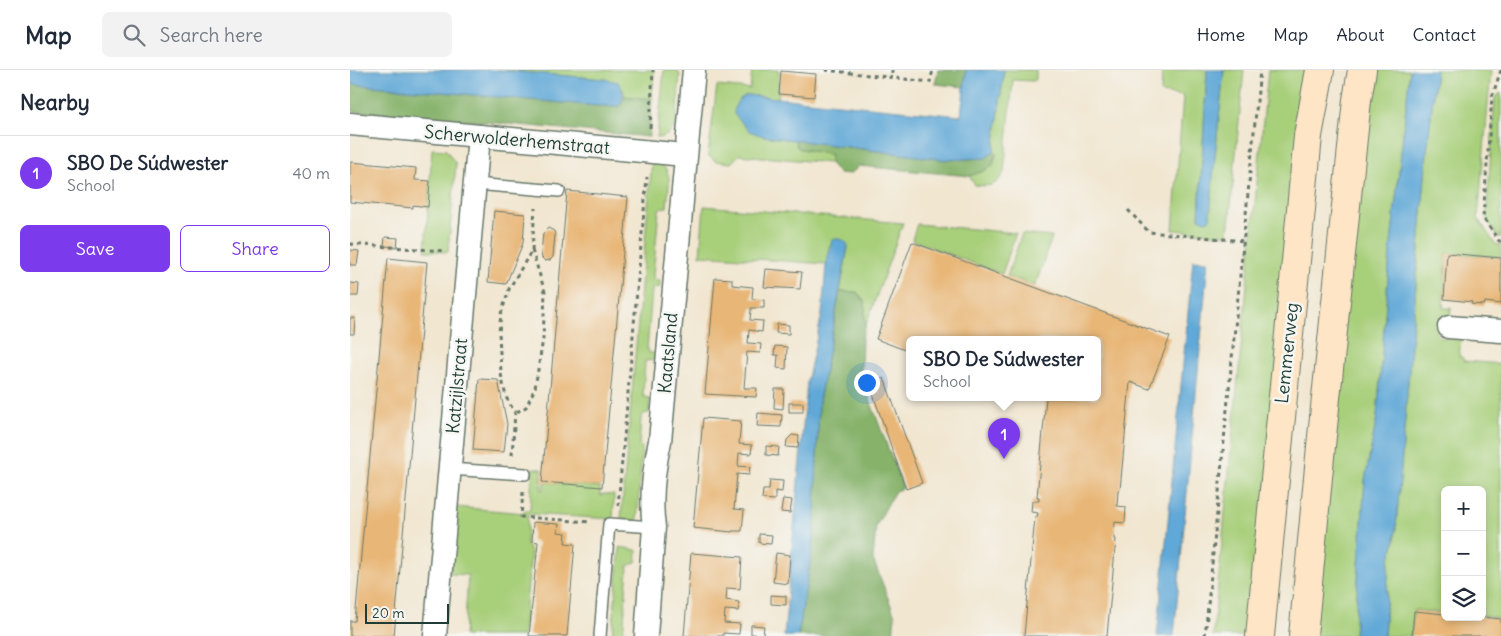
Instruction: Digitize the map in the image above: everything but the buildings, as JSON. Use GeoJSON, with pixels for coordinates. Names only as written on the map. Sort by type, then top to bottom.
{"type":"FeatureCollection","features":[{"type":"Feature","properties":{"kind":"main road","name":"Lemmerweg"},"geometry":{"type":"LineString","coordinates":[[1260,636],[1308,136],[1320,70]]}},
{"type":"Feature","properties":{"kind":"main road"},"geometry":{"type":"LineString","coordinates":[[1303,636],[1357,100],[1362,70]]}},
{"type":"Feature","properties":{"kind":"street","name":"Kaatsland"},"geometry":{"type":"LineString","coordinates":[[646,636],[654,527],[654,486],[660,441],[694,70]]}},
{"type":"Feature","properties":{"kind":"street","name":"Scherwolderhemstraat"},"geometry":{"type":"LineString","coordinates":[[350,124],[685,155]]}},
{"type":"Feature","properties":{"kind":"street","name":"Katzijlstraat"},"geometry":{"type":"LineString","coordinates":[[435,636],[479,136]]}},
{"type":"Feature","properties":{"kind":"street"},"geometry":{"type":"LineString","coordinates":[[1449,327],[1501,332]]}},
{"type":"Feature","properties":{"kind":"lane"},"geometry":{"type":"LineString","coordinates":[[475,184],[559,191]]}},
{"type":"Feature","properties":{"kind":"lane"},"geometry":{"type":"LineString","coordinates":[[450,470],[525,474]]}},
{"type":"Feature","properties":{"kind":"lane"},"geometry":{"type":"LineString","coordinates":[[600,636],[612,524],[654,527]]}},
{"type":"Feature","properties":{"kind":"path"},"geometry":{"type":"LineString","coordinates":[[525,474],[521,517],[612,524],[649,152],[653,70]]}},
{"type":"Feature","properties":{"kind":"path"},"geometry":{"type":"LineString","coordinates":[[825,70],[930,82],[933,70]]}},
{"type":"Feature","properties":{"kind":"path"},"geometry":{"type":"LineString","coordinates":[[892,70],[892,78]]}},
{"type":"Feature","properties":{"kind":"path"},"geometry":{"type":"LineString","coordinates":[[1205,636],[1260,70]]}},
{"type":"Feature","properties":{"kind":"path"},"geometry":{"type":"LineString","coordinates":[[1501,70],[1492,97],[1483,218],[1499,241],[1501,241]]}},
{"type":"Feature","properties":{"kind":"path"},"geometry":{"type":"LineString","coordinates":[[515,414],[526,406],[535,388],[543,338],[546,292],[532,250],[536,190]]}},
{"type":"Feature","properties":{"kind":"path"},"geometry":{"type":"LineString","coordinates":[[1128,210],[1149,232],[1244,241]]}},
{"type":"Feature","properties":{"kind":"path"},"geometry":{"type":"LineString","coordinates":[[350,244],[469,252]]}},
{"type":"Feature","properties":{"kind":"path"},"geometry":{"type":"LineString","coordinates":[[510,473],[515,414],[506,397],[501,374],[499,332],[501,314],[509,289],[532,250]]}},
{"type":"Feature","properties":{"kind":"green space"},"geometry":{"type":"Polygon","coordinates":[[[497,70],[654,70],[652,99],[624,96],[624,90],[605,79],[497,70]]]}},
{"type":"Feature","properties":{"kind":"green space"},"geometry":{"type":"Polygon","coordinates":[[[664,70],[677,70],[680,75],[676,121],[674,128],[669,133],[657,138],[664,70]]]}},
{"type":"Feature","properties":{"kind":"green space"},"geometry":{"type":"Polygon","coordinates":[[[752,70],[779,70],[778,98],[747,95],[763,136],[795,140],[797,147],[801,149],[831,155],[830,163],[739,155],[731,163],[715,161],[708,155],[717,86],[750,89],[752,70]]]}},
{"type":"Feature","properties":{"kind":"green space"},"geometry":{"type":"Polygon","coordinates":[[[938,70],[966,70],[964,87],[935,84],[938,70]]]}},
{"type":"Feature","properties":{"kind":"green space"},"geometry":{"type":"Polygon","coordinates":[[[1004,70],[1036,70],[1036,79],[1033,81],[1013,80],[1004,172],[996,183],[985,186],[975,185],[969,176],[984,171],[996,154],[994,151],[1004,70]]]}},
{"type":"Feature","properties":{"kind":"green space"},"geometry":{"type":"Polygon","coordinates":[[[1161,70],[1207,70],[1199,217],[1206,220],[1210,219],[1224,70],[1244,70],[1228,235],[1173,230],[1183,96],[1161,93],[1161,70]]]}},
{"type":"Feature","properties":{"kind":"green space"},"geometry":{"type":"Polygon","coordinates":[[[1268,70],[1308,70],[1252,636],[1213,636],[1268,70]]]}},
{"type":"Feature","properties":{"kind":"green space"},"geometry":{"type":"Polygon","coordinates":[[[1368,70],[1410,70],[1390,253],[1377,417],[1365,480],[1354,636],[1312,636],[1368,70]]]}},
{"type":"Feature","properties":{"kind":"green space"},"geometry":{"type":"Polygon","coordinates":[[[1436,70],[1491,70],[1478,218],[1495,244],[1501,245],[1501,257],[1447,253],[1443,308],[1451,308],[1450,317],[1443,316],[1439,319],[1437,332],[1440,337],[1461,339],[1459,357],[1462,357],[1464,361],[1501,364],[1501,618],[1486,616],[1486,486],[1441,486],[1441,613],[1414,610],[1411,636],[1384,636],[1389,562],[1395,540],[1427,152],[1436,70]]]}},
{"type":"Feature","properties":{"kind":"green space"},"geometry":{"type":"Polygon","coordinates":[[[350,84],[598,106],[619,106],[624,96],[652,99],[649,137],[350,111],[350,84]]]}},
{"type":"Feature","properties":{"kind":"green space"},"geometry":{"type":"Polygon","coordinates":[[[1501,93],[1501,237],[1498,237],[1486,218],[1495,97],[1501,93]]]}},
{"type":"Feature","properties":{"kind":"green space"},"geometry":{"type":"Polygon","coordinates":[[[795,140],[947,160],[986,158],[994,151],[996,154],[993,165],[984,171],[969,176],[859,166],[851,174],[838,173],[830,163],[831,155],[801,149],[797,147],[795,140]]]}},
{"type":"Feature","properties":{"kind":"green space"},"geometry":{"type":"Polygon","coordinates":[[[432,149],[446,150],[456,164],[448,252],[425,251],[432,149]]]}},
{"type":"Feature","properties":{"kind":"green space"},"geometry":{"type":"Polygon","coordinates":[[[652,160],[660,163],[665,168],[668,173],[669,185],[667,207],[660,208],[659,210],[653,276],[654,279],[660,281],[660,287],[653,288],[652,290],[647,350],[649,353],[655,354],[654,360],[645,361],[643,394],[644,397],[650,398],[649,413],[643,414],[641,418],[639,446],[642,447],[637,521],[621,519],[652,160]]]}},
{"type":"Feature","properties":{"kind":"green space"},"geometry":{"type":"Polygon","coordinates":[[[704,206],[903,223],[865,328],[865,301],[857,292],[840,292],[848,247],[839,239],[829,246],[826,264],[700,255],[704,206]]]}},
{"type":"Feature","properties":{"kind":"green space"},"geometry":{"type":"Polygon","coordinates":[[[917,224],[1016,233],[1002,274],[912,240],[917,224]]]}},
{"type":"Feature","properties":{"kind":"green space"},"geometry":{"type":"Polygon","coordinates":[[[1022,234],[1052,237],[1035,286],[1007,276],[1022,234]]]}},
{"type":"Feature","properties":{"kind":"green space"},"geometry":{"type":"Polygon","coordinates":[[[840,292],[857,292],[865,302],[861,376],[903,488],[895,491],[876,526],[873,559],[895,616],[893,636],[798,636],[814,538],[819,401],[840,292]]]}},
{"type":"Feature","properties":{"kind":"green space"},"geometry":{"type":"Polygon","coordinates":[[[532,468],[542,469],[541,490],[543,490],[544,482],[600,487],[600,495],[614,495],[613,519],[528,514],[526,545],[531,552],[523,636],[464,636],[468,575],[450,574],[455,507],[525,513],[525,510],[530,510],[532,468]]]}},
{"type":"Feature","properties":{"kind":"green space"},"geometry":{"type":"Polygon","coordinates":[[[620,547],[637,551],[636,562],[628,566],[623,636],[612,636],[620,547]]]}},
{"type":"Feature","properties":{"kind":"water"},"geometry":{"type":"Polygon","coordinates":[[[350,70],[497,70],[605,79],[618,82],[623,91],[623,96],[619,106],[598,106],[350,84],[350,70]]]}},
{"type":"Feature","properties":{"kind":"water"},"geometry":{"type":"Polygon","coordinates":[[[966,70],[1004,70],[994,151],[986,158],[947,160],[763,136],[749,131],[734,114],[737,102],[747,95],[961,116],[966,70]]]}},
{"type":"Feature","properties":{"kind":"water"},"geometry":{"type":"Polygon","coordinates":[[[1207,70],[1224,70],[1210,219],[1206,221],[1199,218],[1207,70]]]}},
{"type":"Feature","properties":{"kind":"water"},"geometry":{"type":"Polygon","coordinates":[[[1410,70],[1436,70],[1427,152],[1395,540],[1389,562],[1384,636],[1354,636],[1365,480],[1377,417],[1390,253],[1410,70]]]}},
{"type":"Feature","properties":{"kind":"water"},"geometry":{"type":"Polygon","coordinates":[[[832,240],[844,240],[848,247],[819,401],[814,538],[798,636],[784,636],[807,382],[822,314],[826,265],[832,240]]]}},
{"type":"Feature","properties":{"kind":"water"},"geometry":{"type":"Polygon","coordinates":[[[1193,260],[1208,261],[1174,636],[1157,636],[1193,260]]]}},
{"type":"Feature","properties":{"kind":"place","name":"SBO De Súdwester"},"geometry":{"type":"Point","coordinates":[1004,459]}}]}
